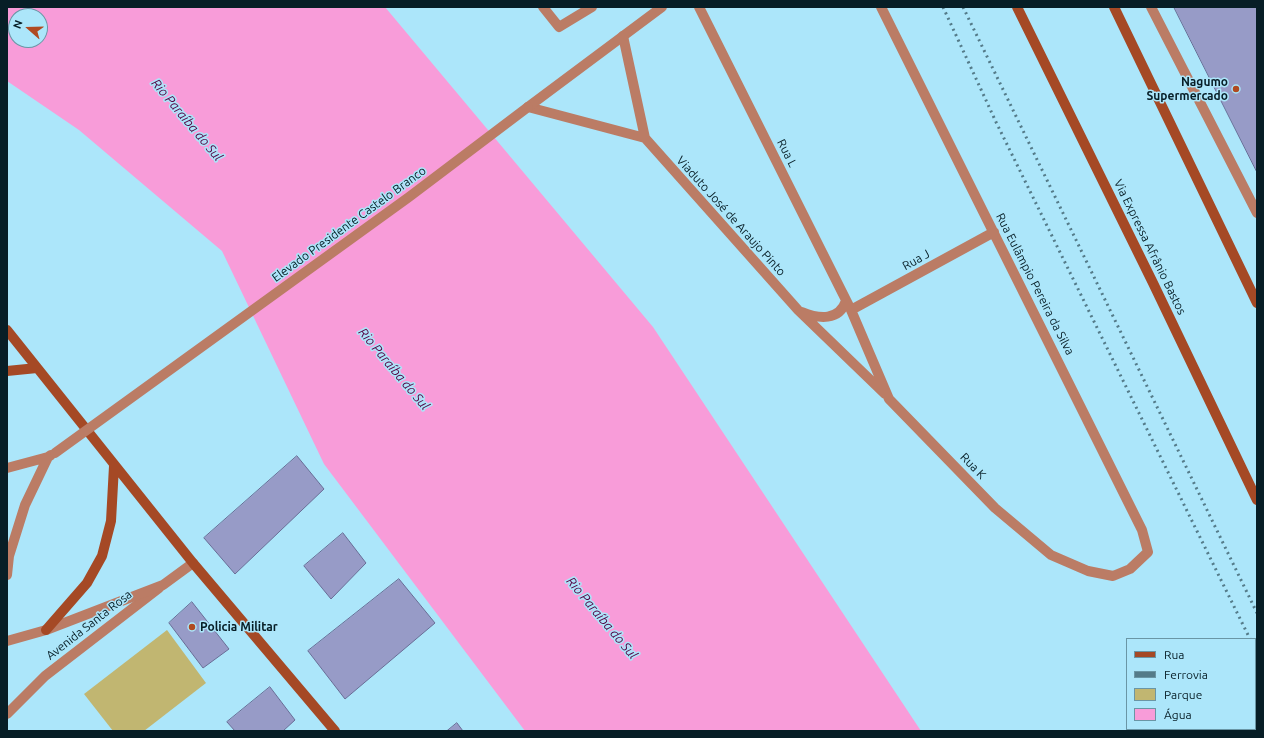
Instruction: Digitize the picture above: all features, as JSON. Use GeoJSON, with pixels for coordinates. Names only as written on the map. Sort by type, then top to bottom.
{"type":"FeatureCollection","features":[{"type":"Feature","properties":{"kind":"main road","name":"Via Expressa Afrânio Bastos"},"geometry":{"type":"LineString","coordinates":[[1017,7],[1153,282],[1257,500]]}},
{"type":"Feature","properties":{"kind":"main road"},"geometry":{"type":"LineString","coordinates":[[1114,7],[1257,304]]}},
{"type":"Feature","properties":{"kind":"main road"},"geometry":{"type":"LineString","coordinates":[[7,330],[192,564],[335,731]]}},
{"type":"Feature","properties":{"kind":"main road"},"geometry":{"type":"LineString","coordinates":[[7,371],[37,368]]}},
{"type":"Feature","properties":{"kind":"main road"},"geometry":{"type":"LineString","coordinates":[[46,630],[87,583],[102,556],[111,521],[114,466]]}},
{"type":"Feature","properties":{"kind":"street"},"geometry":{"type":"LineString","coordinates":[[543,7],[559,27],[592,7]]}},
{"type":"Feature","properties":{"kind":"street","name":"Elevado Presidente Castelo Branco"},"geometry":{"type":"LineString","coordinates":[[51,455],[409,197],[662,7]]}},
{"type":"Feature","properties":{"kind":"street","name":"Rua L"},"geometry":{"type":"LineString","coordinates":[[699,7],[851,310]]}},
{"type":"Feature","properties":{"kind":"street","name":"Rua Eulâmpio Pereira da Silva"},"geometry":{"type":"LineString","coordinates":[[881,7],[1142,530],[1148,552],[1130,570]]}},
{"type":"Feature","properties":{"kind":"street"},"geometry":{"type":"LineString","coordinates":[[1151,7],[1257,213]]}},
{"type":"Feature","properties":{"kind":"street","name":"Viaduto José de Araujo Pinto"},"geometry":{"type":"LineString","coordinates":[[623,36],[645,138],[798,310],[889,398]]}},
{"type":"Feature","properties":{"kind":"street"},"geometry":{"type":"LineString","coordinates":[[528,107],[645,138]]}},
{"type":"Feature","properties":{"kind":"street","name":"Rua J"},"geometry":{"type":"LineString","coordinates":[[851,310],[994,232]]}},
{"type":"Feature","properties":{"kind":"street"},"geometry":{"type":"LineString","coordinates":[[798,310],[818,316],[831,316],[841,310],[846,300]]}},
{"type":"Feature","properties":{"kind":"street","name":"Rua K"},"geometry":{"type":"LineString","coordinates":[[851,310],[889,398],[995,508],[1051,555],[1088,571],[1113,576],[1130,570]]}},
{"type":"Feature","properties":{"kind":"street"},"geometry":{"type":"LineString","coordinates":[[7,468],[51,455]]}},
{"type":"Feature","properties":{"kind":"street"},"geometry":{"type":"LineString","coordinates":[[7,575],[8,551],[25,505],[51,455]]}},
{"type":"Feature","properties":{"kind":"street","name":"Avenida Santa Rosa"},"geometry":{"type":"LineString","coordinates":[[7,714],[45,676],[192,564]]}},
{"type":"Feature","properties":{"kind":"street"},"geometry":{"type":"LineString","coordinates":[[7,641],[46,630],[163,586]]}},
{"type":"Feature","properties":{"kind":"green space"},"geometry":{"type":"Polygon","coordinates":[[[167,630],[206,683],[144,731],[113,731],[84,694],[167,630]]]}},
{"type":"Feature","properties":{"kind":"water","name":"Rio Paraíba do Sul"},"geometry":{"type":"Polygon","coordinates":[[[7,7],[385,7],[653,327],[921,731],[525,731],[324,464],[222,251],[79,130],[7,81],[7,7]]]}},
{"type":"Feature","properties":{"kind":"building","name":"Nagumo Supermercado"},"geometry":{"type":"Polygon","coordinates":[[[1174,7],[1257,7],[1257,172],[1174,7]]]}},
{"type":"Feature","properties":{"kind":"building"},"geometry":{"type":"Polygon","coordinates":[[[297,456],[324,489],[235,574],[204,538],[297,456]]]}},
{"type":"Feature","properties":{"kind":"building"},"geometry":{"type":"Polygon","coordinates":[[[343,533],[366,563],[331,599],[304,566],[343,533]]]}},
{"type":"Feature","properties":{"kind":"building"},"geometry":{"type":"Polygon","coordinates":[[[399,579],[435,623],[345,699],[308,651],[399,579]]]}},
{"type":"Feature","properties":{"kind":"building"},"geometry":{"type":"Polygon","coordinates":[[[192,602],[229,649],[203,668],[169,623],[192,602]]]}},
{"type":"Feature","properties":{"kind":"building"},"geometry":{"type":"Polygon","coordinates":[[[270,687],[295,720],[283,731],[235,731],[227,722],[270,687]]]}},
{"type":"Feature","properties":{"kind":"building"},"geometry":{"type":"Polygon","coordinates":[[[457,723],[463,731],[447,731],[457,723]]]}},
{"type":"Feature","properties":{"kind":"railway"},"geometry":{"type":"LineString","coordinates":[[943,7],[996,122],[1250,638]]}},
{"type":"Feature","properties":{"kind":"railway"},"geometry":{"type":"LineString","coordinates":[[963,7],[1257,613]]}},
{"type":"Feature","properties":{"kind":"place","name":"Nagumo Supermercado"},"geometry":{"type":"Point","coordinates":[1236,89]}},
{"type":"Feature","properties":{"kind":"place","name":"Policia Militar"},"geometry":{"type":"Point","coordinates":[192,627]}}]}
